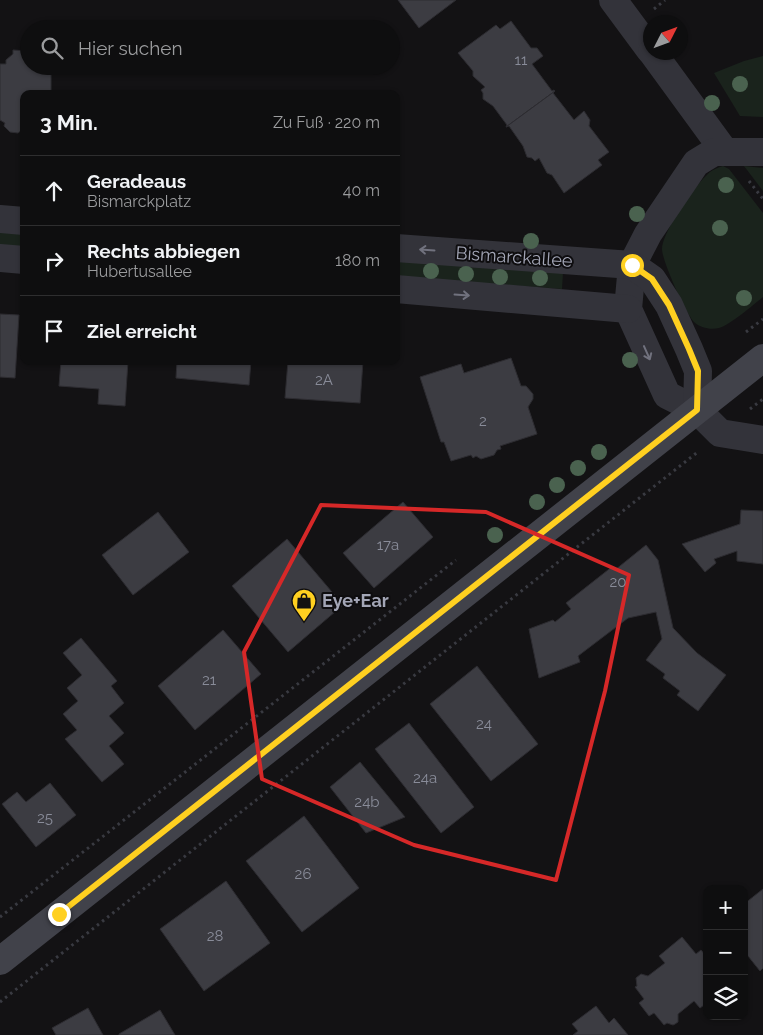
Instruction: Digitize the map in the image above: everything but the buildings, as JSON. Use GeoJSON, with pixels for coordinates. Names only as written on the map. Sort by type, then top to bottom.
{"type":"FeatureCollection","features":[{"type":"Feature","properties":{"kind":"main road"},"geometry":{"type":"LineString","coordinates":[[0,961],[763,358]]}},
{"type":"Feature","properties":{"kind":"street"},"geometry":{"type":"LineString","coordinates":[[613,0],[643,40]]}},
{"type":"Feature","properties":{"kind":"street"},"geometry":{"type":"LineString","coordinates":[[658,60],[725,152]]}},
{"type":"Feature","properties":{"kind":"street"},"geometry":{"type":"LineString","coordinates":[[763,152],[714,152],[696,163],[648,234],[632,265],[628,308],[666,395],[697,410],[720,434],[763,440]]}},
{"type":"Feature","properties":{"kind":"street"},"geometry":{"type":"LineString","coordinates":[[0,219],[20,221]]}},
{"type":"Feature","properties":{"kind":"street","name":"Bismarckallee"},"geometry":{"type":"LineString","coordinates":[[400,248],[632,265]]}},
{"type":"Feature","properties":{"kind":"street"},"geometry":{"type":"LineString","coordinates":[[0,258],[20,260]]}},
{"type":"Feature","properties":{"kind":"street"},"geometry":{"type":"LineString","coordinates":[[632,265],[652,279],[669,305],[689,349],[698,371],[697,410]]}},
{"type":"Feature","properties":{"kind":"street"},"geometry":{"type":"LineString","coordinates":[[400,289],[628,308]]}},
{"type":"Feature","properties":{"kind":"path"},"geometry":{"type":"LineString","coordinates":[[650,12],[665,0]]}},
{"type":"Feature","properties":{"kind":"path"},"geometry":{"type":"LineString","coordinates":[[745,333],[763,319]]}},
{"type":"Feature","properties":{"kind":"path"},"geometry":{"type":"LineString","coordinates":[[0,1002],[672,473]]}},
{"type":"Feature","properties":{"kind":"path"},"geometry":{"type":"LineString","coordinates":[[0,918],[461,557]]}},
{"type":"Feature","properties":{"kind":"highlighted area"},"geometry":{"type":"Polygon","coordinates":[[[321,505],[486,512],[629,575],[605,691],[556,880],[414,845],[262,779],[244,652],[321,505]]]}},
{"type":"Feature","properties":{"kind":"shaded area"},"geometry":{"type":"Polygon","coordinates":[[[763,56],[763,117],[740,116],[714,73],[744,61],[763,56]]]}},
{"type":"Feature","properties":{"kind":"shaded area"},"geometry":{"type":"Polygon","coordinates":[[[723,166],[729,169],[763,213],[763,297],[724,326],[709,329],[696,324],[690,317],[670,275],[662,249],[667,232],[687,199],[709,173],[723,166]]]}},
{"type":"Feature","properties":{"kind":"shaded area"},"geometry":{"type":"Polygon","coordinates":[[[744,166],[763,168],[763,191],[744,166]]]}},
{"type":"Feature","properties":{"kind":"shaded area"},"geometry":{"type":"Polygon","coordinates":[[[0,232],[20,234],[20,250],[0,248],[0,232]]]}},
{"type":"Feature","properties":{"kind":"shaded area"},"geometry":{"type":"Polygon","coordinates":[[[400,261],[563,273],[562,289],[400,277],[400,261]]]}},
{"type":"Feature","properties":{"kind":"place","name":"Eye+Ear"},"geometry":{"type":"Point","coordinates":[304,622]}},
{"type":"Feature","properties":{"kind":"route"},"geometry":{"type":"LineString","coordinates":[[59,914],[697,410],[698,371],[689,349],[669,305],[652,279],[632,265]]}}]}
